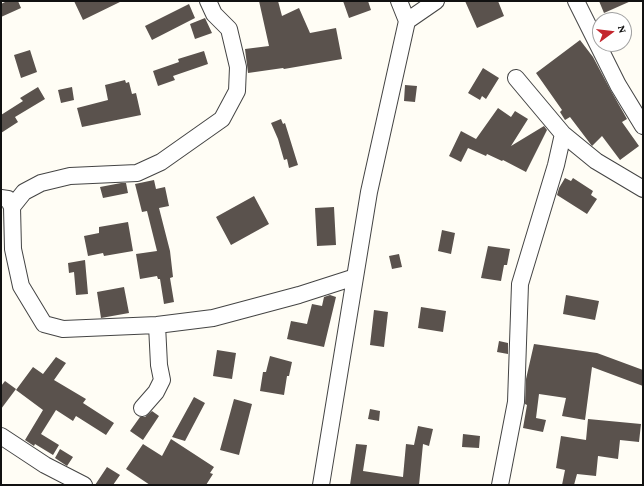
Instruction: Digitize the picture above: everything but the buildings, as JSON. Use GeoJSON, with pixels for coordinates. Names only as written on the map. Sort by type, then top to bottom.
{"type":"FeatureCollection","features":[{"type":"Feature","properties":{"kind":"street"},"geometry":{"type":"LineString","coordinates":[[208,1],[214,14],[229,29],[238,67],[237,91],[222,119],[161,162],[137,173],[70,176],[41,183],[6,202],[13,249],[21,286],[44,324],[63,329],[157,325],[213,318],[299,295],[356,277]]}},
{"type":"Feature","properties":{"kind":"street"},"geometry":{"type":"LineString","coordinates":[[321,485],[369,192],[407,21],[399,1]]}},
{"type":"Feature","properties":{"kind":"street"},"geometry":{"type":"LineString","coordinates":[[407,21],[436,1]]}},
{"type":"Feature","properties":{"kind":"street"},"geometry":{"type":"LineString","coordinates":[[576,1],[618,85],[643,126]]}},
{"type":"Feature","properties":{"kind":"street"},"geometry":{"type":"LineString","coordinates":[[516,78],[563,134],[596,161],[643,188]]}},
{"type":"Feature","properties":{"kind":"street"},"geometry":{"type":"LineString","coordinates":[[500,485],[516,402],[520,284],[556,165],[563,134]]}},
{"type":"Feature","properties":{"kind":"street"},"geometry":{"type":"LineString","coordinates":[[142,408],[156,392],[162,380],[159,365],[157,325]]}},
{"type":"Feature","properties":{"kind":"street"},"geometry":{"type":"LineString","coordinates":[[1,436],[45,464],[84,485]]}}]}
